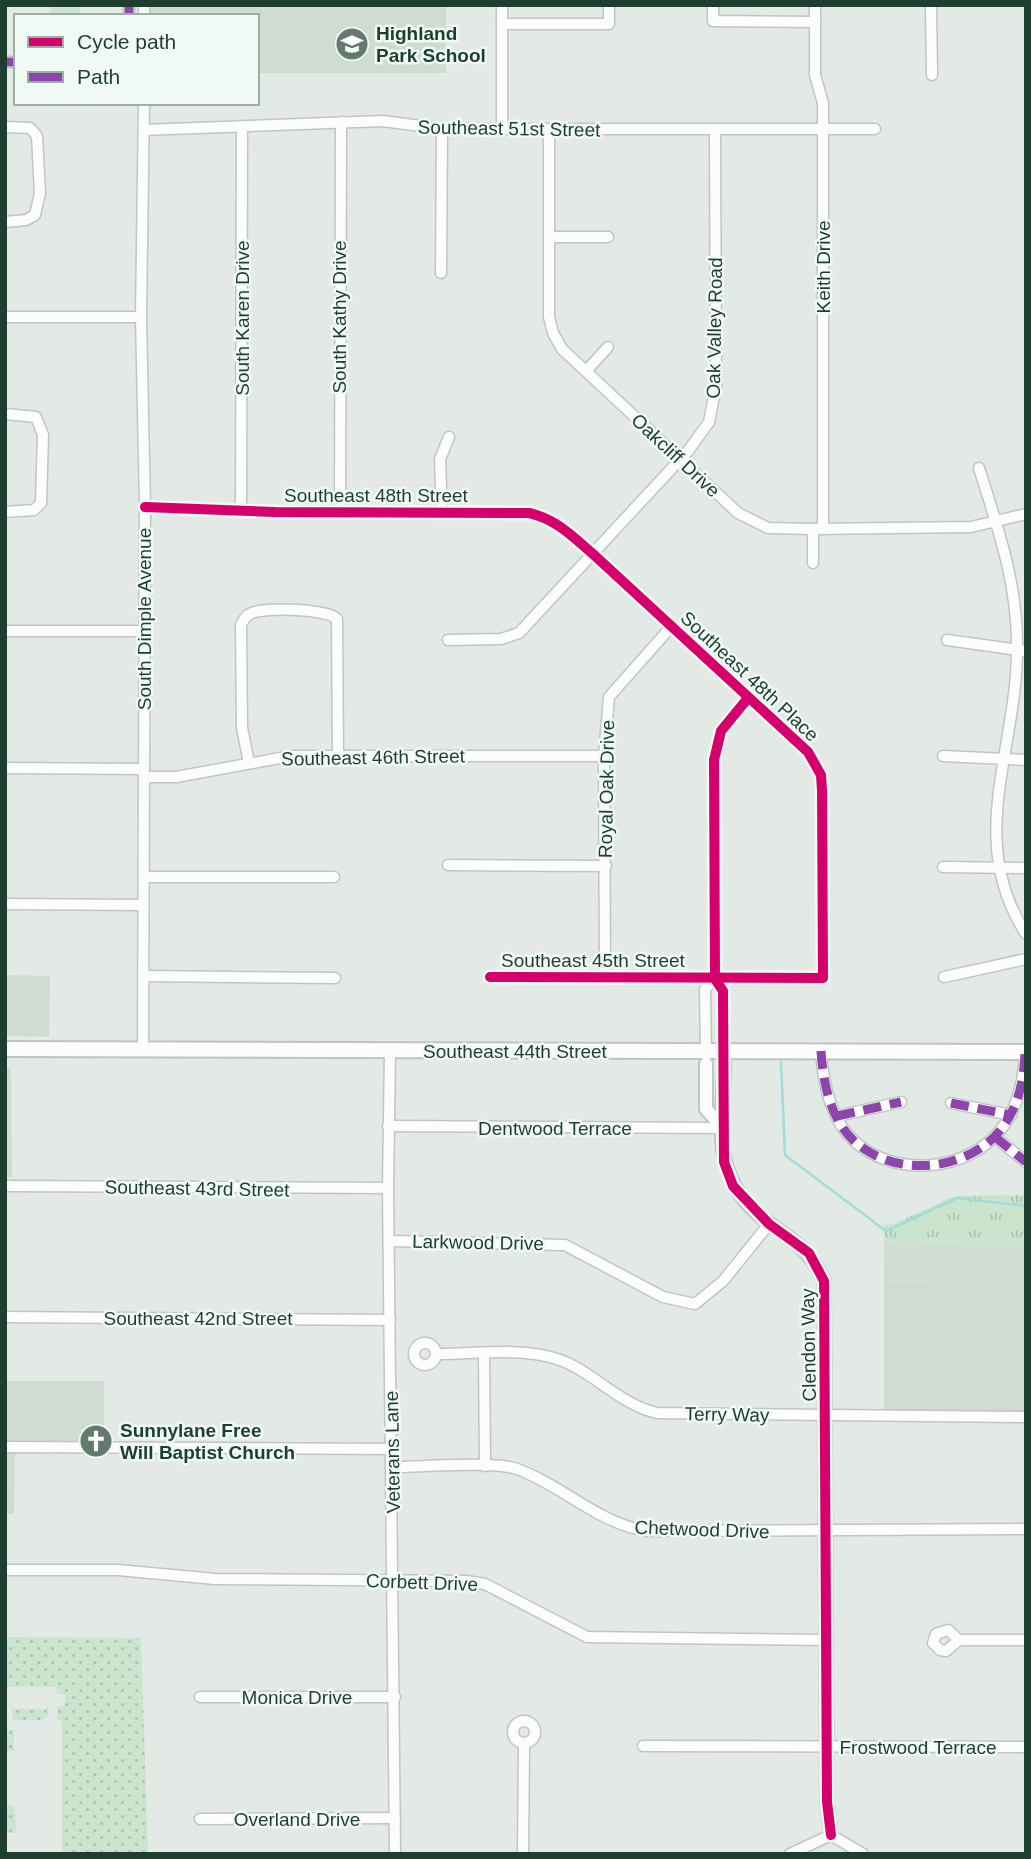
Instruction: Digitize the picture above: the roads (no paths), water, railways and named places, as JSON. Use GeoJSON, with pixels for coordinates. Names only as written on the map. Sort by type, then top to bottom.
{"type":"FeatureCollection","features":[{"type":"Feature","properties":{"kind":"main road","name":"Southeast 44th Street"},"geometry":{"type":"LineString","coordinates":[[5,1049],[390,1051],[706,1058],[821,1051],[1025,1052]]}},
{"type":"Feature","properties":{"kind":"street"},"geometry":{"type":"LineString","coordinates":[[502,5],[502,129]]}},
{"type":"Feature","properties":{"kind":"street"},"geometry":{"type":"LineString","coordinates":[[502,24],[609,24],[609,5]]}},
{"type":"Feature","properties":{"kind":"street"},"geometry":{"type":"LineString","coordinates":[[713,5],[713,21],[815,22]]}},
{"type":"Feature","properties":{"kind":"street","name":"Keith Drive"},"geometry":{"type":"LineString","coordinates":[[813,563],[818,529],[823,129],[823,103],[815,75],[815,5]]}},
{"type":"Feature","properties":{"kind":"street"},"geometry":{"type":"LineString","coordinates":[[931,5],[932,75]]}},
{"type":"Feature","properties":{"kind":"street","name":"South Dimple Avenue"},"geometry":{"type":"LineString","coordinates":[[144,105],[141,317],[145,507],[142,905],[144,1050]]}},
{"type":"Feature","properties":{"kind":"street","name":"Southeast 51st Street"},"geometry":{"type":"LineString","coordinates":[[144,130],[383,121],[442,129],[875,129]]}},
{"type":"Feature","properties":{"kind":"street","name":"South Kathy Drive"},"geometry":{"type":"LineString","coordinates":[[340,513],[341,122]]}},
{"type":"Feature","properties":{"kind":"street","name":"South Karen Drive"},"geometry":{"type":"LineString","coordinates":[[241,509],[242,126]]}},
{"type":"Feature","properties":{"kind":"street"},"geometry":{"type":"LineString","coordinates":[[5,127],[30,128],[37,136],[40,193],[35,215],[26,220],[5,222]]}},
{"type":"Feature","properties":{"kind":"street"},"geometry":{"type":"LineString","coordinates":[[441,273],[442,129]]}},
{"type":"Feature","properties":{"kind":"street","name":"Oakcliff Drive"},"geometry":{"type":"LineString","coordinates":[[549,129],[550,326],[562,348],[738,513],[753,522],[781,529],[960,528],[997,523],[1026,514]]}},
{"type":"Feature","properties":{"kind":"street","name":"Oak Valley Road"},"geometry":{"type":"LineString","coordinates":[[448,640],[501,639],[519,633],[681,459],[706,428],[715,396],[715,129]]}},
{"type":"Feature","properties":{"kind":"street"},"geometry":{"type":"LineString","coordinates":[[550,237],[608,237]]}},
{"type":"Feature","properties":{"kind":"street"},"geometry":{"type":"LineString","coordinates":[[5,317],[141,317]]}},
{"type":"Feature","properties":{"kind":"street"},"geometry":{"type":"LineString","coordinates":[[587,370],[608,347]]}},
{"type":"Feature","properties":{"kind":"street"},"geometry":{"type":"LineString","coordinates":[[5,414],[36,418],[43,435],[41,503],[33,510],[5,512]]}},
{"type":"Feature","properties":{"kind":"street"},"geometry":{"type":"LineString","coordinates":[[442,513],[440,459],[449,437]]}},
{"type":"Feature","properties":{"kind":"street"},"geometry":{"type":"LineString","coordinates":[[979,468],[1014,583],[1022,651],[1002,760],[995,824],[998,869],[1011,911],[1026,934]]}},
{"type":"Feature","properties":{"kind":"street","name":"Southeast 48th Street"},"geometry":{"type":"LineString","coordinates":[[145,507],[538,515],[559,525],[593,554]]}},
{"type":"Feature","properties":{"kind":"street","name":"Southeast 48th Place"},"geometry":{"type":"LineString","coordinates":[[593,554],[808,752],[821,775],[823,978]]}},
{"type":"Feature","properties":{"kind":"street"},"geometry":{"type":"LineString","coordinates":[[249,763],[242,728],[243,620],[259,611],[323,611],[337,619],[338,755]]}},
{"type":"Feature","properties":{"kind":"street","name":"Royal Oak Drive"},"geometry":{"type":"LineString","coordinates":[[605,975],[604,756],[610,697],[671,627]]}},
{"type":"Feature","properties":{"kind":"street"},"geometry":{"type":"LineString","coordinates":[[5,631],[145,631]]}},
{"type":"Feature","properties":{"kind":"street"},"geometry":{"type":"LineString","coordinates":[[947,640],[1022,651]]}},
{"type":"Feature","properties":{"kind":"street","name":"Clendon Way"},"geometry":{"type":"LineString","coordinates":[[748,698],[721,731],[715,747],[715,979],[723,991],[724,1162],[733,1186],[769,1224],[809,1253],[824,1281],[827,1415],[827,1802],[831,1836]]}},
{"type":"Feature","properties":{"kind":"street","name":"Southeast 46th Street"},"geometry":{"type":"LineString","coordinates":[[5,768],[144,773],[176,777],[291,755],[604,756]]}},
{"type":"Feature","properties":{"kind":"street"},"geometry":{"type":"LineString","coordinates":[[943,756],[1026,760]]}},
{"type":"Feature","properties":{"kind":"street"},"geometry":{"type":"LineString","coordinates":[[447,865],[606,866]]}},
{"type":"Feature","properties":{"kind":"street"},"geometry":{"type":"LineString","coordinates":[[943,867],[1026,868]]}},
{"type":"Feature","properties":{"kind":"street"},"geometry":{"type":"LineString","coordinates":[[144,877],[334,877]]}},
{"type":"Feature","properties":{"kind":"street"},"geometry":{"type":"LineString","coordinates":[[5,904],[142,905]]}},
{"type":"Feature","properties":{"kind":"street"},"geometry":{"type":"LineString","coordinates":[[944,977],[1026,959]]}},
{"type":"Feature","properties":{"kind":"street","name":"Southeast 45th Street"},"geometry":{"type":"LineString","coordinates":[[490,977],[605,975],[715,979],[823,978]]}},
{"type":"Feature","properties":{"kind":"street"},"geometry":{"type":"LineString","coordinates":[[143,976],[335,978]]}},
{"type":"Feature","properties":{"kind":"street","name":"Clendon Way"},"geometry":{"type":"LineString","coordinates":[[715,979],[705,989],[706,1109],[723,1128]]}},
{"type":"Feature","properties":{"kind":"street","name":"Veterans Lane"},"geometry":{"type":"LineString","coordinates":[[390,1051],[388,1188],[395,1854]]}},
{"type":"Feature","properties":{"kind":"street"},"geometry":{"type":"LineString","coordinates":[[821,1051],[826,1092],[851,1139],[863,1148],[910,1166],[940,1165],[965,1155],[995,1137],[1011,1115],[1024,1077],[1025,1052]]}},
{"type":"Feature","properties":{"kind":"street"},"geometry":{"type":"LineString","coordinates":[[706,1090],[723,1090]]}},
{"type":"Feature","properties":{"kind":"street"},"geometry":{"type":"LineString","coordinates":[[837,1116],[901,1102]]}},
{"type":"Feature","properties":{"kind":"street"},"geometry":{"type":"LineString","coordinates":[[951,1103],[1011,1115]]}},
{"type":"Feature","properties":{"kind":"street","name":"Dentwood Terrace"},"geometry":{"type":"LineString","coordinates":[[388,1126],[723,1128]]}},
{"type":"Feature","properties":{"kind":"street"},"geometry":{"type":"LineString","coordinates":[[995,1137],[1026,1162]]}},
{"type":"Feature","properties":{"kind":"street","name":"Southeast 43rd Street"},"geometry":{"type":"LineString","coordinates":[[5,1186],[388,1188]]}},
{"type":"Feature","properties":{"kind":"street","name":"Larkwood Drive"},"geometry":{"type":"LineString","coordinates":[[390,1241],[565,1245],[663,1297],[695,1304],[723,1281],[769,1224]]}},
{"type":"Feature","properties":{"kind":"street","name":"Southeast 42nd Street"},"geometry":{"type":"LineString","coordinates":[[5,1317],[390,1320]]}},
{"type":"Feature","properties":{"kind":"street","name":"Terry Way"},"geometry":{"type":"LineString","coordinates":[[438,1354],[531,1355],[559,1359],[641,1409],[657,1413],[1026,1417]]}},
{"type":"Feature","properties":{"kind":"street"},"geometry":{"type":"LineString","coordinates":[[484,1354],[485,1466]]}},
{"type":"Feature","properties":{"kind":"street"},"geometry":{"type":"LineString","coordinates":[[5,1447],[392,1449]]}},
{"type":"Feature","properties":{"kind":"street","name":"Chetwood Drive"},"geometry":{"type":"LineString","coordinates":[[393,1467],[513,1467],[538,1477],[619,1524],[634,1529],[826,1532],[1026,1530]]}},
{"type":"Feature","properties":{"kind":"street","name":"Corbett Drive"},"geometry":{"type":"LineString","coordinates":[[5,1570],[118,1570],[215,1579],[485,1584],[587,1637],[826,1640]]}},
{"type":"Feature","properties":{"kind":"street"},"geometry":{"type":"LineString","coordinates":[[959,1640],[1026,1640]]}},
{"type":"Feature","properties":{"kind":"street","name":"Monica Drive"},"geometry":{"type":"LineString","coordinates":[[200,1697],[395,1697]]}},
{"type":"Feature","properties":{"kind":"street"},"geometry":{"type":"LineString","coordinates":[[523,1854],[524,1745]]}},
{"type":"Feature","properties":{"kind":"street","name":"Frostwood Terrace"},"geometry":{"type":"LineString","coordinates":[[643,1746],[1026,1747]]}},
{"type":"Feature","properties":{"kind":"street","name":"Overland Drive"},"geometry":{"type":"LineString","coordinates":[[200,1819],[395,1818]]}},
{"type":"Feature","properties":{"kind":"street"},"geometry":{"type":"LineString","coordinates":[[790,1854],[831,1836],[863,1854]]}},
{"type":"Feature","properties":{"kind":"waterway"},"geometry":{"type":"LineString","coordinates":[[781,1062],[785,1155],[886,1231],[957,1198],[1026,1206]]}},
{"type":"Feature","properties":{"kind":"place","name":"Highland Park School"},"geometry":{"type":"Point","coordinates":[352,44]}},
{"type":"Feature","properties":{"kind":"place","name":"Sunnylane Free Will Baptist Church"},"geometry":{"type":"Point","coordinates":[96,1441]}}]}
